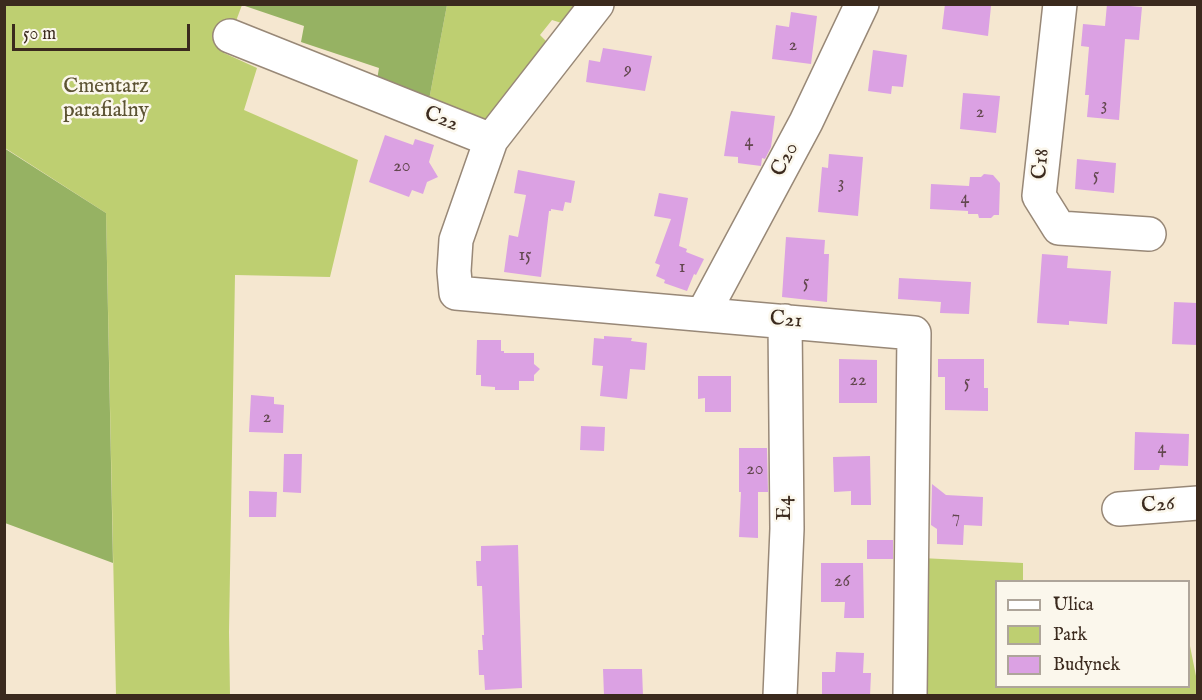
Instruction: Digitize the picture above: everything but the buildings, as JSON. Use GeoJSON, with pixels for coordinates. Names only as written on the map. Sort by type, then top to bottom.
{"type":"FeatureCollection","features":[{"type":"Feature","properties":{"kind":"street"},"geometry":{"type":"LineString","coordinates":[[491,140],[597,4]]}},
{"type":"Feature","properties":{"kind":"street","name":"C20"},"geometry":{"type":"LineString","coordinates":[[704,314],[806,122],[862,4]]}},
{"type":"Feature","properties":{"kind":"street","name":"C18"},"geometry":{"type":"LineString","coordinates":[[1060,4],[1038,196],[1059,228],[1149,234]]}},
{"type":"Feature","properties":{"kind":"street","name":"C22"},"geometry":{"type":"LineString","coordinates":[[230,36],[491,140]]}},
{"type":"Feature","properties":{"kind":"street","name":"C21"},"geometry":{"type":"LineString","coordinates":[[491,140],[456,240],[454,272],[456,293],[914,333],[910,696]]}},
{"type":"Feature","properties":{"kind":"street","name":"E4"},"geometry":{"type":"LineString","coordinates":[[780,696],[787,529],[785,321]]}},
{"type":"Feature","properties":{"kind":"street","name":"C26"},"geometry":{"type":"LineString","coordinates":[[1119,509],[1197,503]]}},
{"type":"Feature","properties":{"kind":"green space","name":"Cmentarz parafialny"},"geometry":{"type":"Polygon","coordinates":[[[4,5],[242,5],[224,53],[257,68],[244,110],[358,160],[330,277],[235,275],[230,695],[116,695],[106,213],[5,148],[4,5]]]}},
{"type":"Feature","properties":{"kind":"green space"},"geometry":{"type":"Polygon","coordinates":[[[242,5],[447,5],[429,100],[377,80],[379,68],[301,42],[304,26],[242,5]]]}},
{"type":"Feature","properties":{"kind":"green space"},"geometry":{"type":"Polygon","coordinates":[[[447,5],[591,5],[568,25],[552,20],[540,35],[554,49],[490,128],[429,100],[447,5]]]}},
{"type":"Feature","properties":{"kind":"green space"},"geometry":{"type":"Polygon","coordinates":[[[4,148],[106,213],[113,563],[5,523],[4,148]]]}},
{"type":"Feature","properties":{"kind":"green space"},"geometry":{"type":"Polygon","coordinates":[[[921,558],[1023,563],[1023,580],[995,580],[995,688],[1190,688],[1190,646],[1198,686],[1197,696],[919,696],[921,558]]]}}]}
